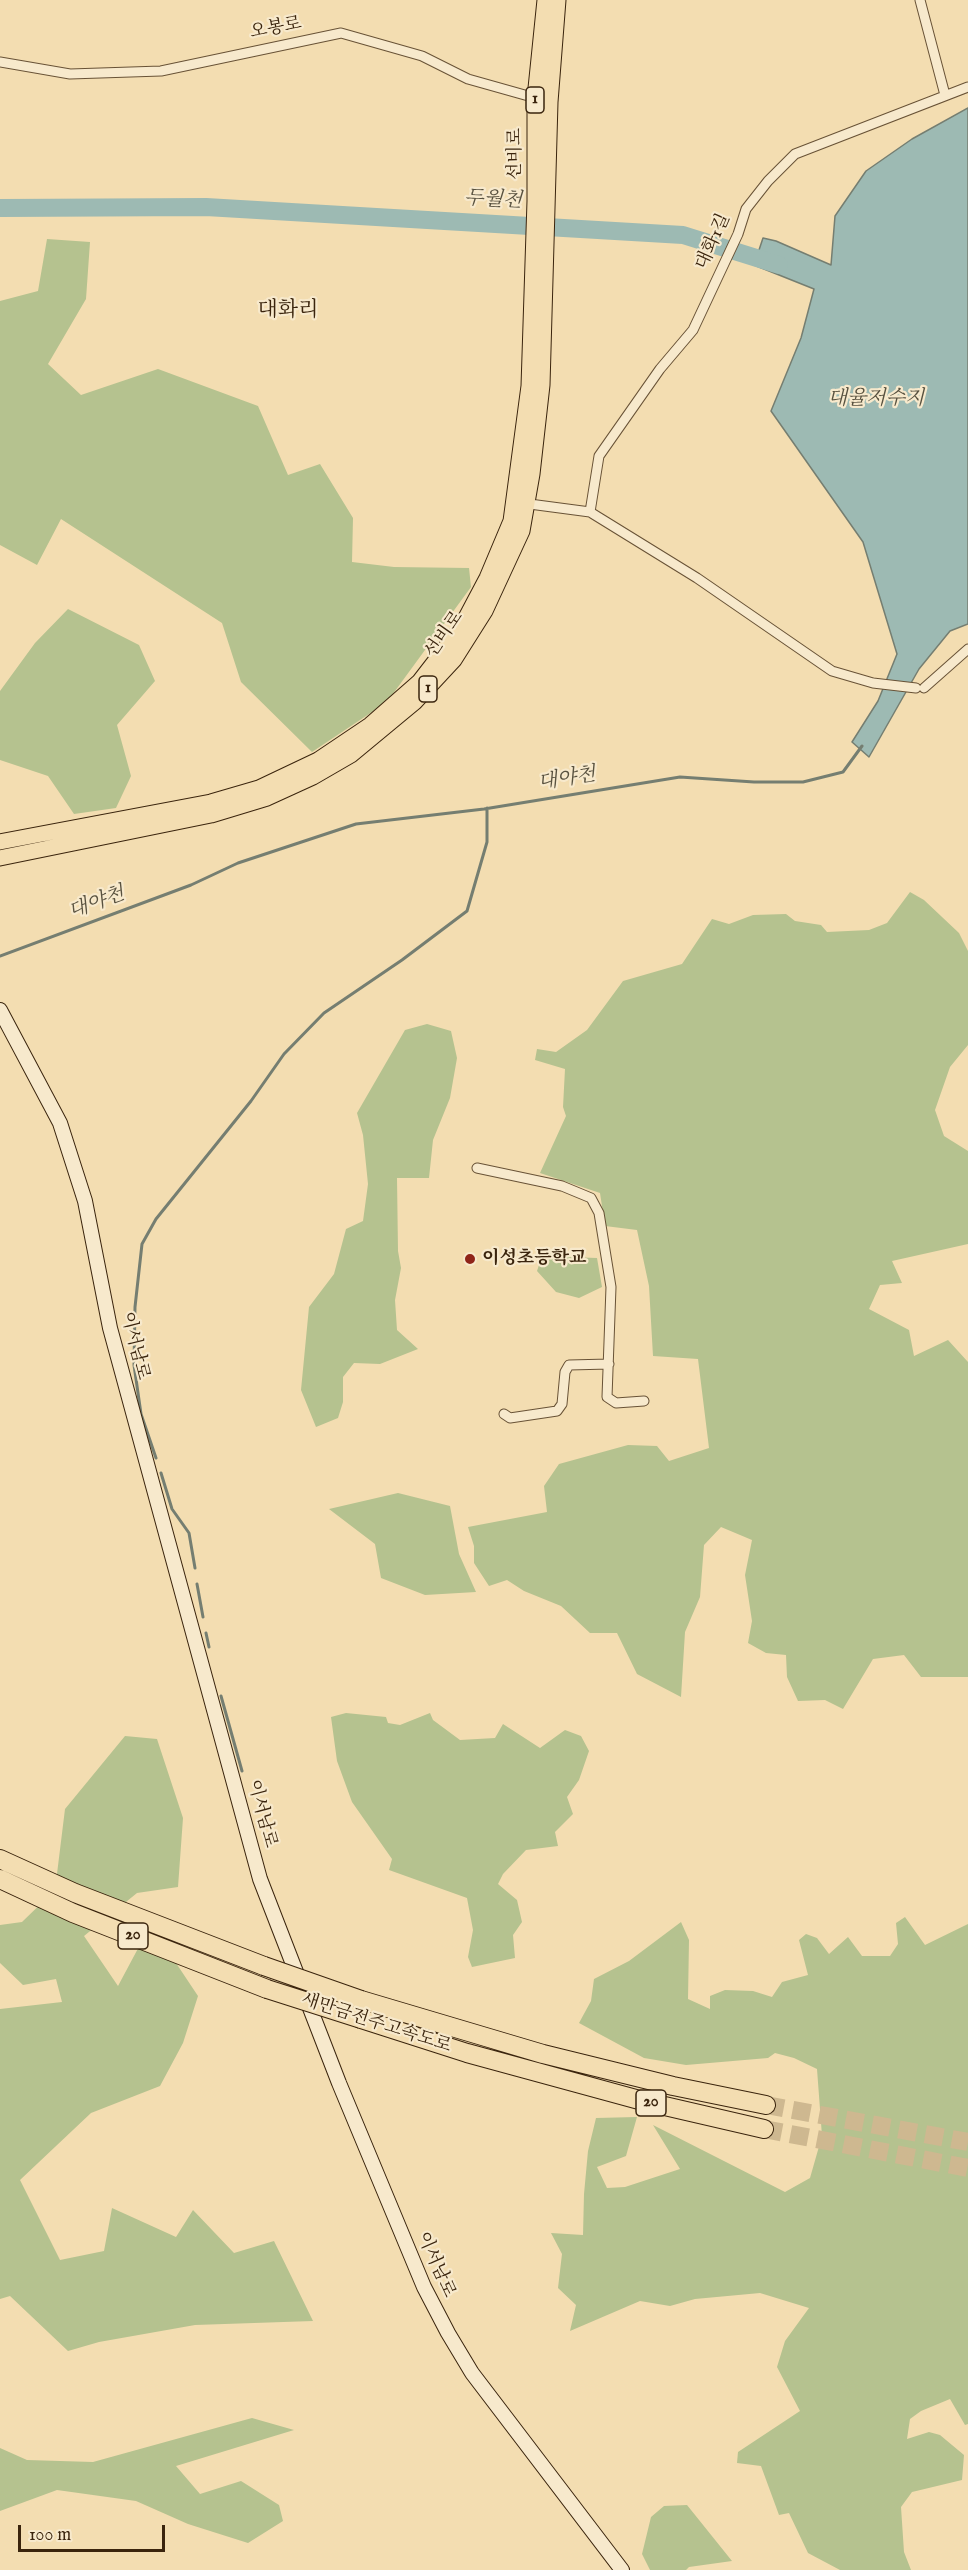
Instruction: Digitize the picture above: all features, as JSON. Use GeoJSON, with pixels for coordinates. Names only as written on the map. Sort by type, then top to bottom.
{"type":"FeatureCollection","features":[{"type":"Feature","properties":{"kind":"highway","name":"새만금전주고속도로"},"geometry":{"type":"LineString","coordinates":[[0,1859],[75,1893],[264,1966],[361,2000],[543,2054],[673,2086],[766,2105]]}},
{"type":"Feature","properties":{"kind":"highway","name":"새만금전주고속도로"},"geometry":{"type":"LineString","coordinates":[[0,1879],[74,1913],[267,1989],[514,2066],[643,2101],[764,2129]]}},
{"type":"Feature","properties":{"kind":"main road","name":"선비로"},"geometry":{"type":"LineString","coordinates":[[0,858],[211,815],[267,798],[313,777],[351,755],[416,702],[454,660],[485,611],[522,531],[521,503],[542,385],[540,246],[545,0]]}},
{"type":"Feature","properties":{"kind":"main road","name":"선비로"},"geometry":{"type":"LineString","coordinates":[[542,100],[558,0]]}},
{"type":"Feature","properties":{"kind":"main road","name":"선비로"},"geometry":{"type":"LineString","coordinates":[[0,842],[211,802],[259,788],[318,760],[370,725],[418,682],[460,629],[521,503]]}},
{"type":"Feature","properties":{"kind":"main road","name":"이서남로"},"geometry":{"type":"LineString","coordinates":[[0,1010],[60,1123],[85,1201],[110,1328],[260,1879],[339,2082],[424,2287],[447,2333],[472,2373],[622,2570]]}},
{"type":"Feature","properties":{"kind":"street"},"geometry":{"type":"LineString","coordinates":[[920,0],[945,95]]}},
{"type":"Feature","properties":{"kind":"street","name":"오봉로"},"geometry":{"type":"LineString","coordinates":[[0,62],[70,74],[160,70],[341,33],[422,56],[468,80],[542,100]]}},
{"type":"Feature","properties":{"kind":"street","name":"대화1길"},"geometry":{"type":"LineString","coordinates":[[590,512],[599,456],[660,369],[693,330],[738,234],[746,209],[768,181],[795,154],[968,87]]}},
{"type":"Feature","properties":{"kind":"street"},"geometry":{"type":"LineString","coordinates":[[521,503],[590,512],[697,578],[832,671],[873,683],[920,688],[966,653]]}},
{"type":"Feature","properties":{"kind":"street"},"geometry":{"type":"LineString","coordinates":[[477,1167],[562,1186],[591,1198],[599,1213],[611,1287],[607,1397],[616,1403],[644,1401]]}},
{"type":"Feature","properties":{"kind":"street"},"geometry":{"type":"LineString","coordinates":[[504,1414],[510,1418],[557,1411],[562,1404],[565,1372],[569,1365],[609,1364]]}},
{"type":"Feature","properties":{"kind":"green space"},"geometry":{"type":"Polygon","coordinates":[[[47,239],[90,242],[86,299],[48,364],[81,395],[158,369],[258,406],[288,475],[320,464],[353,518],[352,562],[394,567],[469,568],[471,587],[387,702],[312,752],[241,682],[222,623],[61,519],[37,565],[0,545],[0,301],[38,291],[47,239]]]}},
{"type":"Feature","properties":{"kind":"green space"},"geometry":{"type":"Polygon","coordinates":[[[68,609],[139,645],[155,681],[117,725],[131,776],[116,808],[74,814],[48,776],[0,760],[0,691],[35,643],[68,609]]]}},
{"type":"Feature","properties":{"kind":"green space"},"geometry":{"type":"Polygon","coordinates":[[[910,892],[924,900],[959,933],[968,951],[968,1045],[950,1067],[935,1110],[944,1136],[968,1151],[968,1244],[892,1261],[902,1283],[880,1285],[869,1309],[909,1330],[914,1356],[948,1340],[968,1362],[968,1677],[921,1677],[904,1655],[873,1659],[843,1709],[825,1700],[798,1701],[787,1677],[786,1655],[766,1653],[748,1643],[752,1621],[745,1575],[752,1540],[721,1527],[704,1545],[700,1597],[685,1632],[681,1697],[637,1674],[617,1633],[590,1633],[561,1606],[524,1591],[507,1580],[489,1586],[474,1563],[474,1546],[468,1527],[547,1512],[544,1486],[559,1464],[628,1445],[657,1446],[669,1461],[709,1448],[698,1359],[653,1356],[649,1286],[637,1230],[605,1226],[600,1193],[540,1173],[566,1116],[563,1107],[565,1069],[535,1060],[537,1049],[556,1052],[587,1030],[623,981],[682,964],[712,919],[729,924],[753,915],[786,914],[795,921],[821,925],[827,932],[869,930],[887,923],[910,892]]]}},
{"type":"Feature","properties":{"kind":"green space"},"geometry":{"type":"Polygon","coordinates":[[[427,1024],[451,1031],[457,1058],[450,1098],[433,1140],[429,1178],[397,1178],[398,1251],[401,1268],[395,1300],[397,1330],[418,1349],[380,1364],[354,1363],[343,1377],[343,1402],[338,1418],[316,1427],[301,1390],[309,1307],[334,1274],[346,1229],[363,1221],[368,1184],[363,1135],[357,1113],[405,1030],[427,1024]]]}},
{"type":"Feature","properties":{"kind":"green space"},"geometry":{"type":"Polygon","coordinates":[[[544,1250],[568,1257],[597,1258],[602,1287],[579,1298],[556,1292],[537,1271],[544,1250]]]}},
{"type":"Feature","properties":{"kind":"green space"},"geometry":{"type":"Polygon","coordinates":[[[398,1493],[450,1506],[459,1554],[476,1592],[425,1595],[381,1578],[375,1544],[329,1509],[398,1493]]]}},
{"type":"Feature","properties":{"kind":"green space"},"geometry":{"type":"Polygon","coordinates":[[[346,1713],[386,1717],[388,1723],[400,1725],[430,1713],[433,1720],[460,1740],[495,1738],[503,1724],[540,1748],[565,1730],[581,1736],[589,1751],[579,1780],[567,1797],[573,1814],[555,1832],[558,1846],[526,1850],[503,1874],[498,1884],[517,1900],[522,1922],[513,1935],[515,1958],[472,1967],[468,1957],[473,1930],[467,1898],[389,1870],[392,1859],[352,1802],[337,1761],[331,1717],[346,1713]]]}},
{"type":"Feature","properties":{"kind":"green space"},"geometry":{"type":"Polygon","coordinates":[[[125,1736],[157,1739],[183,1818],[178,1887],[137,1893],[84,1936],[118,1986],[142,1941],[172,1957],[198,1996],[183,2043],[160,2086],[91,2113],[20,2180],[60,2260],[104,2251],[112,2208],[176,2237],[193,2210],[234,2253],[274,2241],[313,2321],[195,2325],[99,2342],[68,2351],[10,2296],[0,2299],[0,2009],[62,2002],[56,1979],[23,1985],[0,1963],[0,1925],[22,1922],[55,1890],[65,1809],[125,1736]]]}},
{"type":"Feature","properties":{"kind":"green space"},"geometry":{"type":"Polygon","coordinates":[[[905,1917],[925,1945],[968,1924],[968,2424],[965,2425],[950,2399],[921,2411],[910,2419],[907,2439],[929,2432],[940,2435],[964,2455],[962,2480],[912,2492],[901,2507],[904,2552],[911,2570],[840,2570],[808,2553],[789,2513],[779,2515],[761,2466],[737,2463],[738,2452],[800,2411],[777,2367],[785,2341],[809,2308],[760,2293],[695,2299],[670,2306],[640,2301],[570,2331],[576,2305],[558,2288],[562,2254],[551,2233],[583,2235],[588,2151],[596,2118],[637,2117],[626,2156],[597,2167],[607,2188],[625,2187],[680,2169],[653,2125],[785,2192],[810,2178],[822,2136],[817,2069],[794,2058],[775,2053],[768,2058],[686,2065],[644,2058],[579,2023],[591,2001],[594,1979],[629,1961],[681,1922],[689,1940],[688,1999],[710,2009],[710,1996],[725,1990],[753,1991],[772,1997],[782,1982],[808,1975],[799,1940],[806,1934],[817,1938],[829,1954],[848,1937],[862,1956],[890,1956],[898,1944],[896,1923],[905,1917]]]}},
{"type":"Feature","properties":{"kind":"green space"},"geometry":{"type":"Polygon","coordinates":[[[252,2418],[294,2430],[176,2466],[200,2494],[241,2481],[279,2505],[283,2521],[248,2543],[188,2524],[136,2501],[57,2490],[0,2511],[0,2448],[27,2460],[93,2462],[252,2418]]]}},
{"type":"Feature","properties":{"kind":"green space"},"geometry":{"type":"Polygon","coordinates":[[[687,2505],[732,2561],[689,2567],[686,2570],[650,2570],[642,2554],[651,2517],[664,2506],[687,2505]]]}},
{"type":"Feature","properties":{"kind":"water","name":"대율저수지"},"geometry":{"type":"Polygon","coordinates":[[[968,108],[968,624],[950,631],[919,669],[869,757],[852,742],[878,701],[897,654],[863,542],[771,411],[801,338],[814,289],[754,265],[763,238],[776,241],[831,265],[835,216],[866,171],[912,139],[968,108]]]}},
{"type":"Feature","properties":{"kind":"waterway","name":"두월천"},"geometry":{"type":"LineString","coordinates":[[0,208],[206,207],[683,235],[779,265]]}},
{"type":"Feature","properties":{"kind":"waterway","name":"대야천"},"geometry":{"type":"LineString","coordinates":[[0,956],[191,885],[238,863],[356,824],[484,809],[680,777],[754,782],[803,782],[843,772],[862,746]]}},
{"type":"Feature","properties":{"kind":"waterway"},"geometry":{"type":"LineString","coordinates":[[156,1458],[141,1414],[134,1365],[135,1307],[142,1244],[156,1219],[251,1101],[284,1054],[324,1013],[402,960],[467,911],[487,842],[487,808]]}},
{"type":"Feature","properties":{"kind":"waterway"},"geometry":{"type":"LineString","coordinates":[[161,1473],[172,1509],[189,1533],[195,1568]]}},
{"type":"Feature","properties":{"kind":"waterway"},"geometry":{"type":"LineString","coordinates":[[197,1584],[203,1617]]}},
{"type":"Feature","properties":{"kind":"waterway"},"geometry":{"type":"LineString","coordinates":[[206,1633],[209,1647]]}},
{"type":"Feature","properties":{"kind":"waterway"},"geometry":{"type":"LineString","coordinates":[[221,1696],[242,1771]]}},
{"type":"Feature","properties":{"kind":"tunnel"},"geometry":{"type":"LineString","coordinates":[[766,2105],[968,2142]]}},
{"type":"Feature","properties":{"kind":"tunnel"},"geometry":{"type":"LineString","coordinates":[[764,2129],[968,2168]]}},
{"type":"Feature","properties":{"kind":"place","name":"이성초등학교"},"geometry":{"type":"Point","coordinates":[470,1259]}},
{"type":"Feature","properties":{"kind":"district","name":"대화리"},"geometry":{"type":"Point","coordinates":[288,312]}}]}
